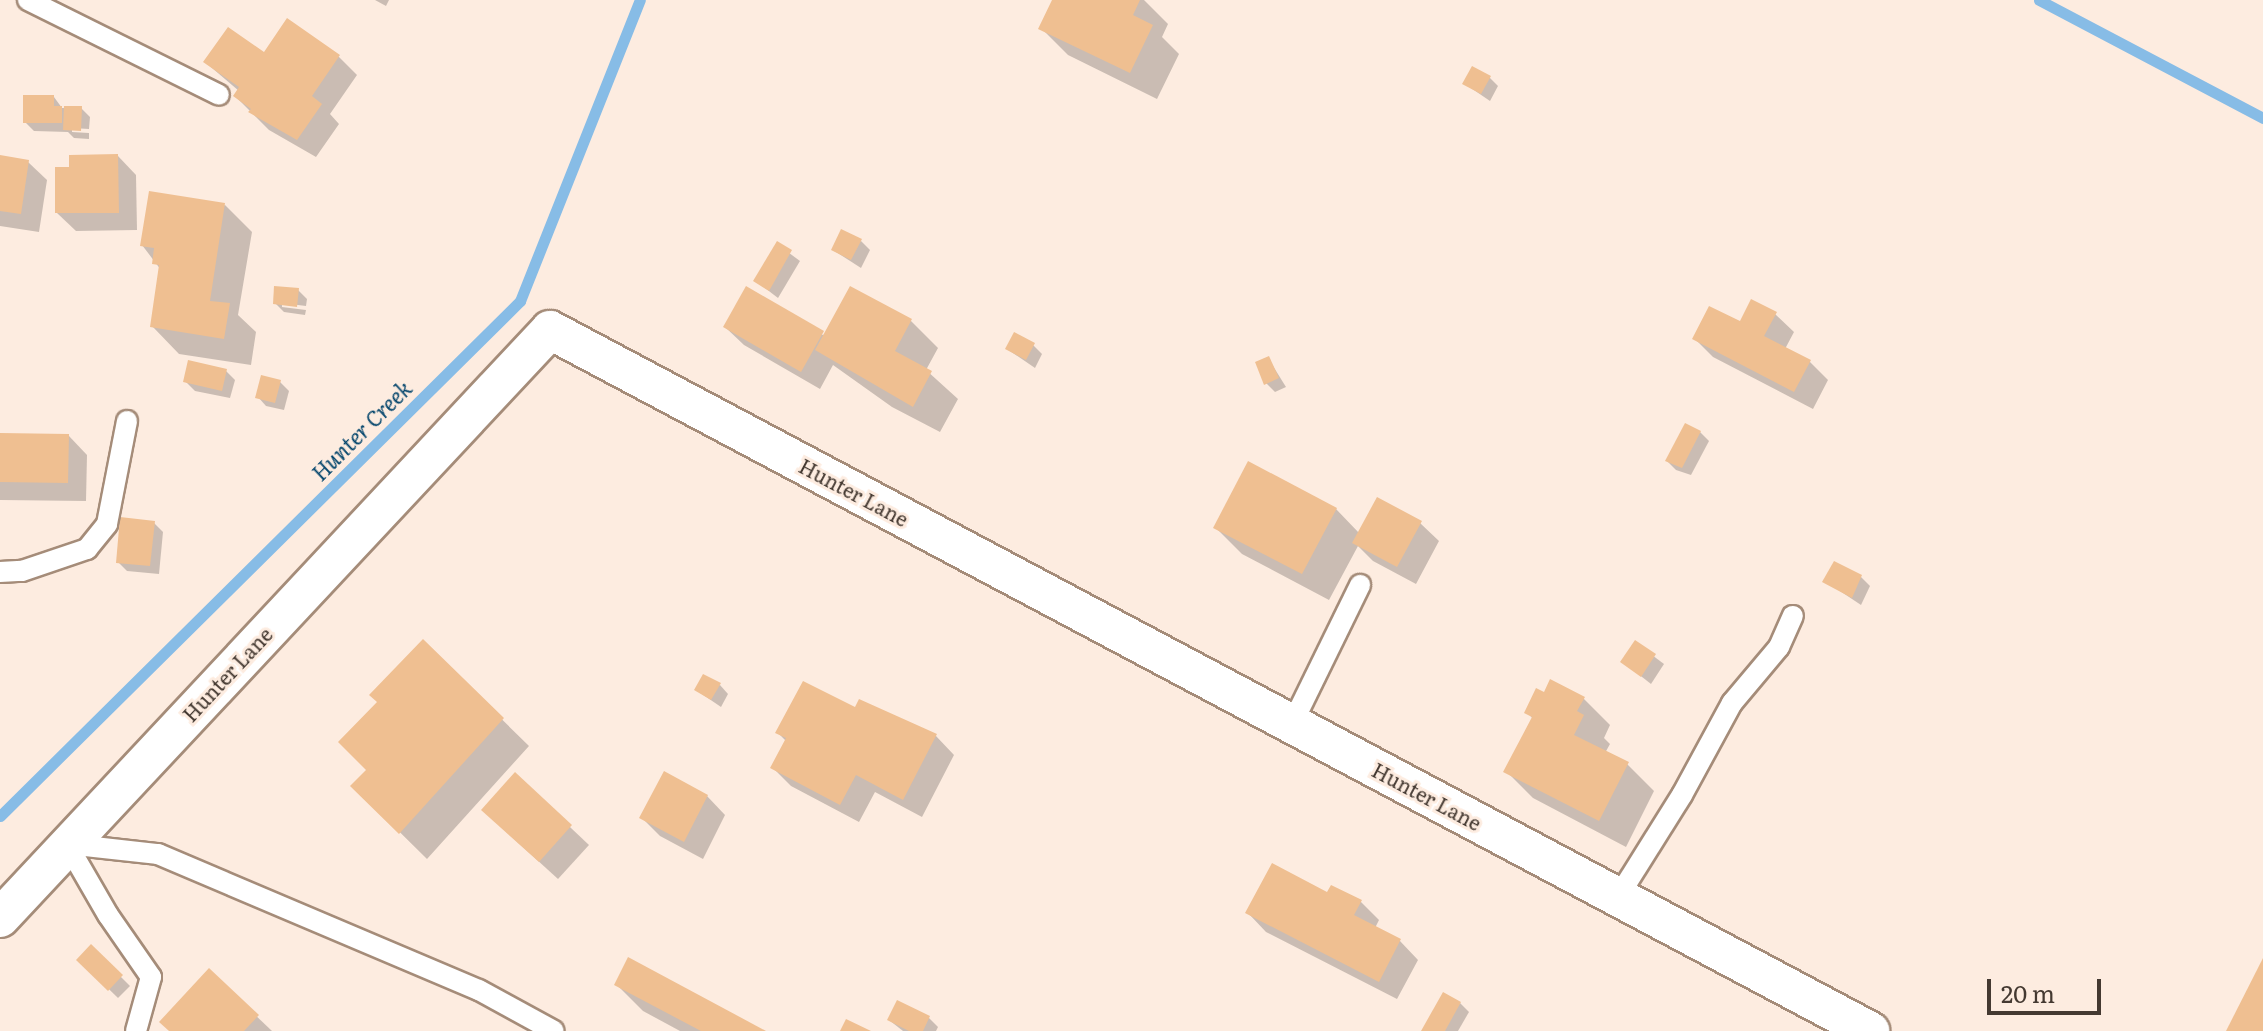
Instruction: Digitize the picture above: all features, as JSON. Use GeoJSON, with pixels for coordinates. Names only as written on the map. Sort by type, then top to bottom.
{"type":"FeatureCollection","features":[{"type":"Feature","properties":{"kind":"street","name":"Hunter Lane"},"geometry":{"type":"LineString","coordinates":[[0,918],[550,330],[1870,1031]]}},
{"type":"Feature","properties":{"kind":"lane"},"geometry":{"type":"LineString","coordinates":[[28,0],[219,95]]}},
{"type":"Feature","properties":{"kind":"lane"},"geometry":{"type":"LineString","coordinates":[[0,572],[22,571],[87,549],[107,524],[127,421]]}},
{"type":"Feature","properties":{"kind":"lane"},"geometry":{"type":"LineString","coordinates":[[1292,724],[1360,585]]}},
{"type":"Feature","properties":{"kind":"lane"},"geometry":{"type":"LineString","coordinates":[[1618,897],[1682,795],[1732,703],[1779,647],[1793,616]]}},
{"type":"Feature","properties":{"kind":"lane"},"geometry":{"type":"LineString","coordinates":[[67,844],[108,915],[151,977],[136,1031]]}},
{"type":"Feature","properties":{"kind":"lane"},"geometry":{"type":"LineString","coordinates":[[67,844],[158,854],[479,990],[554,1031]]}},
{"type":"Feature","properties":{"kind":"building"},"geometry":{"type":"Polygon","coordinates":[[[1052,0],[1140,0],[1133,15],[1153,25],[1130,73],[1038,29],[1052,0]]]}},
{"type":"Feature","properties":{"kind":"building"},"geometry":{"type":"Polygon","coordinates":[[[287,18],[340,55],[312,96],[322,104],[297,140],[248,112],[251,109],[233,96],[239,87],[203,62],[228,27],[264,52],[287,18]]]}},
{"type":"Feature","properties":{"kind":"building"},"geometry":{"type":"Polygon","coordinates":[[[1472,66],[1491,76],[1481,94],[1462,84],[1472,66]]]}},
{"type":"Feature","properties":{"kind":"building"},"geometry":{"type":"Polygon","coordinates":[[[23,95],[54,95],[54,106],[62,106],[62,123],[23,123],[23,95]]]}},
{"type":"Feature","properties":{"kind":"building"},"geometry":{"type":"Polygon","coordinates":[[[64,106],[82,106],[81,131],[63,130],[64,106]]]}},
{"type":"Feature","properties":{"kind":"building"},"geometry":{"type":"Polygon","coordinates":[[[118,154],[119,213],[55,213],[55,167],[69,167],[69,155],[118,154]]]}},
{"type":"Feature","properties":{"kind":"building"},"geometry":{"type":"Polygon","coordinates":[[[0,155],[29,160],[21,214],[0,211],[0,155]]]}},
{"type":"Feature","properties":{"kind":"building"},"geometry":{"type":"Polygon","coordinates":[[[149,191],[225,203],[210,301],[230,303],[224,339],[150,327],[159,265],[152,264],[154,248],[140,246],[149,191]]]}},
{"type":"Feature","properties":{"kind":"building"},"geometry":{"type":"Polygon","coordinates":[[[841,229],[862,239],[851,260],[831,250],[841,229]]]}},
{"type":"Feature","properties":{"kind":"building"},"geometry":{"type":"Polygon","coordinates":[[[777,241],[792,250],[769,291],[753,281],[777,241]]]}},
{"type":"Feature","properties":{"kind":"building"},"geometry":{"type":"Polygon","coordinates":[[[274,286],[299,288],[297,307],[273,304],[274,286]]]}},
{"type":"Feature","properties":{"kind":"building"},"geometry":{"type":"Polygon","coordinates":[[[746,286],[824,331],[801,372],[723,327],[746,286]]]}},
{"type":"Feature","properties":{"kind":"building"},"geometry":{"type":"Polygon","coordinates":[[[850,286],[912,319],[895,351],[932,371],[913,407],[815,350],[850,286]]]}},
{"type":"Feature","properties":{"kind":"building"},"geometry":{"type":"Polygon","coordinates":[[[1751,299],[1777,312],[1764,336],[1811,360],[1794,392],[1692,339],[1709,306],[1740,321],[1751,299]]]}},
{"type":"Feature","properties":{"kind":"building"},"geometry":{"type":"Polygon","coordinates":[[[1014,332],[1035,343],[1026,360],[1005,349],[1014,332]]]}},
{"type":"Feature","properties":{"kind":"building"},"geometry":{"type":"Polygon","coordinates":[[[1269,356],[1279,378],[1264,385],[1255,362],[1269,356]]]}},
{"type":"Feature","properties":{"kind":"building"},"geometry":{"type":"Polygon","coordinates":[[[188,360],[227,369],[222,391],[183,382],[188,360]]]}},
{"type":"Feature","properties":{"kind":"building"},"geometry":{"type":"Polygon","coordinates":[[[261,375],[281,380],[275,403],[255,398],[261,375]]]}},
{"type":"Feature","properties":{"kind":"building"},"geometry":{"type":"Polygon","coordinates":[[[1685,423],[1701,431],[1682,468],[1665,461],[1685,423]]]}},
{"type":"Feature","properties":{"kind":"building"},"geometry":{"type":"Polygon","coordinates":[[[0,433],[69,434],[68,483],[0,482],[0,433]]]}},
{"type":"Feature","properties":{"kind":"building"},"geometry":{"type":"Polygon","coordinates":[[[1248,461],[1337,508],[1302,574],[1213,528],[1248,461]]]}},
{"type":"Feature","properties":{"kind":"building"},"geometry":{"type":"Polygon","coordinates":[[[1377,497],[1422,521],[1397,567],[1352,543],[1377,497]]]}},
{"type":"Feature","properties":{"kind":"building"},"geometry":{"type":"Polygon","coordinates":[[[120,517],[155,521],[150,566],[116,563],[120,517]]]}},
{"type":"Feature","properties":{"kind":"building"},"geometry":{"type":"Polygon","coordinates":[[[1834,561],[1862,575],[1852,598],[1822,582],[1834,561]]]}},
{"type":"Feature","properties":{"kind":"building"},"geometry":{"type":"Polygon","coordinates":[[[423,639],[504,718],[399,834],[350,786],[366,770],[338,742],[377,702],[369,695],[423,639]]]}},
{"type":"Feature","properties":{"kind":"building"},"geometry":{"type":"Polygon","coordinates":[[[1635,640],[1656,654],[1641,677],[1620,662],[1635,640]]]}},
{"type":"Feature","properties":{"kind":"building"},"geometry":{"type":"Polygon","coordinates":[[[703,674],[721,683],[711,700],[694,690],[703,674]]]}},
{"type":"Feature","properties":{"kind":"building"},"geometry":{"type":"Polygon","coordinates":[[[1550,679],[1585,697],[1577,711],[1584,715],[1574,735],[1629,762],[1599,821],[1503,772],[1532,717],[1524,713],[1536,688],[1544,692],[1550,679]]]}},
{"type":"Feature","properties":{"kind":"building"},"geometry":{"type":"Polygon","coordinates":[[[803,681],[855,707],[859,699],[937,734],[903,800],[856,775],[840,805],[770,768],[786,738],[775,733],[803,681]]]}},
{"type":"Feature","properties":{"kind":"building"},"geometry":{"type":"Polygon","coordinates":[[[664,771],[708,795],[684,842],[639,818],[664,771]]]}},
{"type":"Feature","properties":{"kind":"building"},"geometry":{"type":"Polygon","coordinates":[[[515,772],[572,825],[539,862],[481,810],[515,772]]]}},
{"type":"Feature","properties":{"kind":"building"},"geometry":{"type":"Polygon","coordinates":[[[1272,863],[1327,892],[1331,885],[1362,900],[1354,915],[1401,939],[1379,982],[1245,913],[1272,863]]]}},
{"type":"Feature","properties":{"kind":"building"},"geometry":{"type":"Polygon","coordinates":[[[91,944],[123,975],[108,991],[76,960],[91,944]]]}},
{"type":"Feature","properties":{"kind":"building"},"geometry":{"type":"Polygon","coordinates":[[[628,957],[766,1031],[701,1031],[614,985],[628,957]]]}},
{"type":"Feature","properties":{"kind":"building"},"geometry":{"type":"Polygon","coordinates":[[[2263,958],[2263,1031],[2226,1031],[2263,958]]]}},
{"type":"Feature","properties":{"kind":"building"},"geometry":{"type":"Polygon","coordinates":[[[209,968],[259,1015],[244,1031],[169,1031],[159,1022],[209,968]]]}},
{"type":"Feature","properties":{"kind":"building"},"geometry":{"type":"Polygon","coordinates":[[[1443,992],[1461,1002],[1445,1031],[1421,1031],[1443,992]]]}},
{"type":"Feature","properties":{"kind":"building"},"geometry":{"type":"Polygon","coordinates":[[[897,1000],[930,1016],[923,1031],[909,1031],[887,1020],[897,1000]]]}},
{"type":"Feature","properties":{"kind":"building"},"geometry":{"type":"Polygon","coordinates":[[[846,1019],[871,1031],[840,1031],[846,1019]]]}},
{"type":"Feature","properties":{"kind":"waterway","name":"Hunter Creek"},"geometry":{"type":"LineString","coordinates":[[0,816],[520,301],[640,0]]}},
{"type":"Feature","properties":{"kind":"waterway","name":"Hunter Creek"},"geometry":{"type":"LineString","coordinates":[[2039,0],[2263,118]]}}]}
